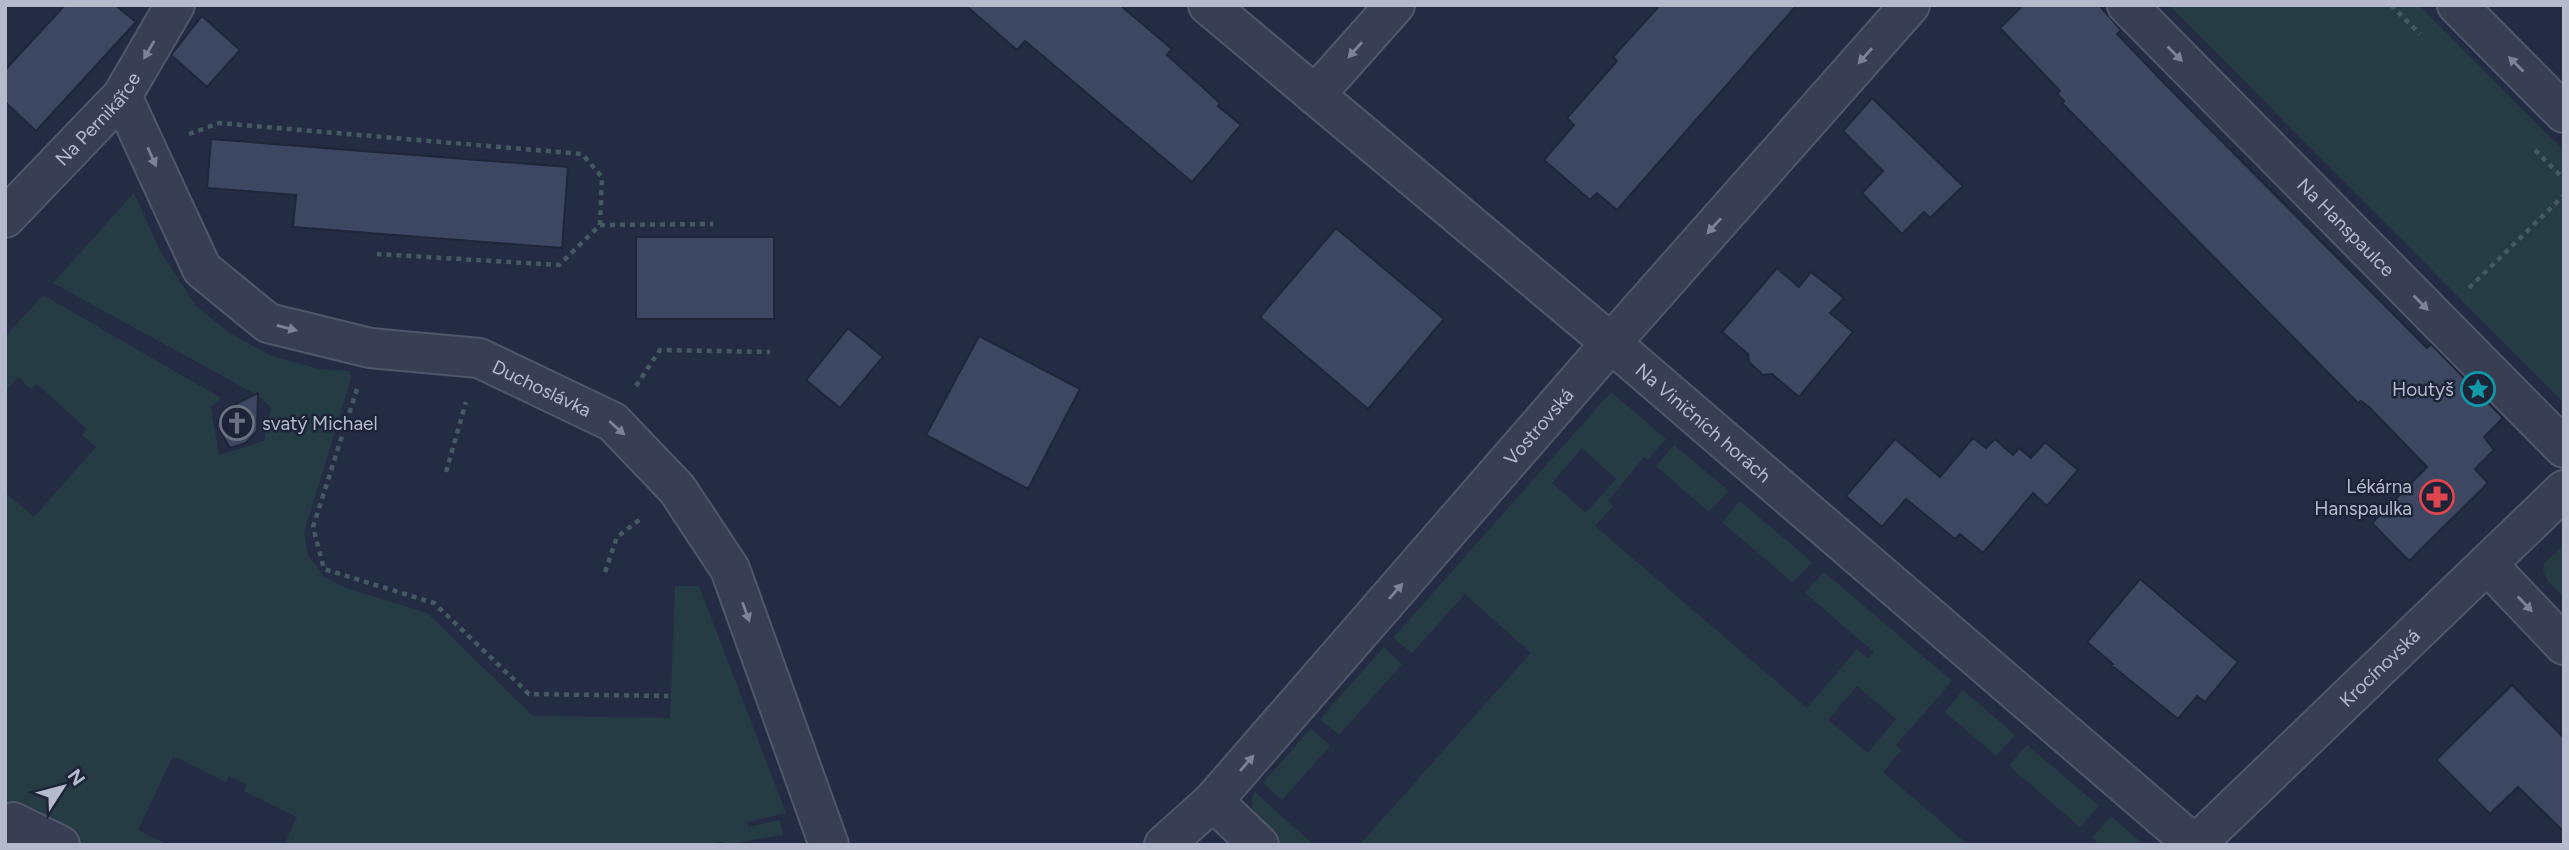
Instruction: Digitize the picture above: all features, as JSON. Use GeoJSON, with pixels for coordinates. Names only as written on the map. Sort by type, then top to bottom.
{"type":"FeatureCollection","features":[{"type":"Feature","properties":{"kind":"street","name":"Na Pernikářce"},"geometry":{"type":"LineString","coordinates":[[5,218],[122,96],[175,5]]}},
{"type":"Feature","properties":{"kind":"street","name":"Na Viničních horách"},"geometry":{"type":"LineString","coordinates":[[1208,5],[1611,343],[2195,845]]}},
{"type":"Feature","properties":{"kind":"street"},"geometry":{"type":"LineString","coordinates":[[1315,95],[1395,5]]}},
{"type":"Feature","properties":{"kind":"street","name":"Vostrovská"},"geometry":{"type":"LineString","coordinates":[[1164,845],[1213,802],[1611,343],[1910,5]]}},
{"type":"Feature","properties":{"kind":"street","name":"Na Hanspaulce"},"geometry":{"type":"LineString","coordinates":[[2127,5],[2564,448]]}},
{"type":"Feature","properties":{"kind":"street"},"geometry":{"type":"LineString","coordinates":[[2457,5],[2564,113]]}},
{"type":"Feature","properties":{"kind":"street","name":"Duchoslávka"},"geometry":{"type":"LineString","coordinates":[[122,96],[202,269],[268,323],[370,348],[479,358],[613,422],[677,489],[730,569],[829,845]]}},
{"type":"Feature","properties":{"kind":"street","name":"Krocínovská"},"geometry":{"type":"LineString","coordinates":[[2195,845],[2564,490]]}},
{"type":"Feature","properties":{"kind":"street"},"geometry":{"type":"LineString","coordinates":[[2487,564],[2564,645]]}},
{"type":"Feature","properties":{"kind":"street"},"geometry":{"type":"LineString","coordinates":[[1213,802],[1259,845]]}},
{"type":"Feature","properties":{"kind":"street"},"geometry":{"type":"LineString","coordinates":[[5,838],[13,822],[60,845]]}},
{"type":"Feature","properties":{"kind":"path"},"geometry":{"type":"LineString","coordinates":[[148,148],[219,123],[582,154],[601,177],[600,225]]}},
{"type":"Feature","properties":{"kind":"path"},"geometry":{"type":"LineString","coordinates":[[2437,319],[2564,195]]}},
{"type":"Feature","properties":{"kind":"path"},"geometry":{"type":"LineString","coordinates":[[377,254],[559,265],[600,225],[713,224]]}},
{"type":"Feature","properties":{"kind":"path"},"geometry":{"type":"LineString","coordinates":[[370,348],[313,527],[324,569],[434,603],[529,694],[668,696]]}},
{"type":"Feature","properties":{"kind":"path"},"geometry":{"type":"LineString","coordinates":[[613,422],[660,350],[770,352]]}},
{"type":"Feature","properties":{"kind":"path"},"geometry":{"type":"LineString","coordinates":[[446,472],[479,358]]}},
{"type":"Feature","properties":{"kind":"path"},"geometry":{"type":"LineString","coordinates":[[605,572],[617,537],[677,489]]}},
{"type":"Feature","properties":{"kind":"shaded area"},"geometry":{"type":"Polygon","coordinates":[[[2169,5],[2419,5],[2564,151],[2564,403],[2169,5]]]}},
{"type":"Feature","properties":{"kind":"shaded area"},"geometry":{"type":"Polygon","coordinates":[[[134,193],[159,249],[196,306],[228,332],[269,355],[319,369],[350,371],[351,379],[304,533],[308,555],[324,577],[346,588],[427,613],[533,716],[670,718],[675,586],[699,586],[786,813],[747,822],[748,827],[780,820],[783,835],[724,845],[723,841],[703,845],[284,845],[297,817],[244,791],[247,785],[229,776],[226,782],[173,756],[138,830],[168,845],[5,845],[5,492],[34,517],[96,447],[82,435],[87,429],[37,384],[31,389],[18,377],[5,391],[5,337],[43,295],[221,398],[211,408],[219,455],[264,441],[271,407],[257,395],[53,283],[134,193]]]}},
{"type":"Feature","properties":{"kind":"shaded area"},"geometry":{"type":"Polygon","coordinates":[[[1611,392],[1666,439],[1648,460],[1644,457],[1608,501],[1613,506],[1595,526],[1807,708],[1857,649],[1868,659],[1874,652],[1805,593],[1824,572],[1952,681],[1896,745],[1901,751],[1883,772],[1968,845],[1359,845],[1531,653],[1465,594],[1412,653],[1393,638],[1611,392]],[[1582,448],[1552,483],[1586,513],[1616,479],[1582,448]],[[1857,686],[1828,720],[1868,753],[1896,719],[1857,686]]]}},
{"type":"Feature","properties":{"kind":"shaded area"},"geometry":{"type":"Polygon","coordinates":[[[1674,445],[1729,491],[1709,512],[1656,466],[1674,445]]]}},
{"type":"Feature","properties":{"kind":"shaded area"},"geometry":{"type":"Polygon","coordinates":[[[1740,501],[1812,562],[1793,583],[1722,522],[1740,501]]]}},
{"type":"Feature","properties":{"kind":"shaded area"},"geometry":{"type":"Polygon","coordinates":[[[2564,545],[2564,598],[2548,581],[2543,570],[2544,564],[2564,545]]]}},
{"type":"Feature","properties":{"kind":"shaded area"},"geometry":{"type":"Polygon","coordinates":[[[1384,647],[1402,664],[1339,735],[1320,719],[1384,647]]]}},
{"type":"Feature","properties":{"kind":"shaded area"},"geometry":{"type":"Polygon","coordinates":[[[1963,690],[2015,735],[1996,756],[1945,712],[1963,690]]]}},
{"type":"Feature","properties":{"kind":"shaded area"},"geometry":{"type":"Polygon","coordinates":[[[1311,728],[1330,746],[1282,800],[1263,783],[1311,728]]]}},
{"type":"Feature","properties":{"kind":"shaded area"},"geometry":{"type":"Polygon","coordinates":[[[2027,745],[2099,806],[2080,827],[2009,766],[2027,745]]]}},
{"type":"Feature","properties":{"kind":"shaded area"},"geometry":{"type":"Polygon","coordinates":[[[1255,792],[1314,845],[1277,845],[1254,813],[1252,799],[1255,792]]]}},
{"type":"Feature","properties":{"kind":"shaded area"},"geometry":{"type":"Polygon","coordinates":[[[2111,816],[2144,845],[2100,845],[2092,838],[2111,816]]]}},
{"type":"Feature","properties":{"kind":"building"},"geometry":{"type":"Polygon","coordinates":[[[65,5],[115,5],[136,22],[36,131],[5,102],[5,70],[65,5]]]}},
{"type":"Feature","properties":{"kind":"building"},"geometry":{"type":"Polygon","coordinates":[[[965,5],[1120,5],[1172,49],[1167,55],[1241,125],[1192,182],[1025,41],[1017,50],[965,5]]]}},
{"type":"Feature","properties":{"kind":"building"},"geometry":{"type":"Polygon","coordinates":[[[1660,5],[1797,5],[1617,210],[1597,193],[1590,200],[1544,160],[1574,125],[1567,118],[1617,61],[1613,57],[1660,5]]]}},
{"type":"Feature","properties":{"kind":"building"},"geometry":{"type":"Polygon","coordinates":[[[2023,5],[2099,5],[2121,30],[2117,34],[2168,87],[2427,348],[2431,344],[2503,418],[2484,437],[2494,450],[2475,469],[2488,483],[2409,561],[2372,523],[2427,467],[2369,407],[2361,401],[2358,403],[2062,103],[2064,101],[2057,94],[2060,91],[2000,28],[2023,5]]]}},
{"type":"Feature","properties":{"kind":"building"},"geometry":{"type":"Polygon","coordinates":[[[202,16],[240,50],[207,87],[171,55],[202,16]]]}},
{"type":"Feature","properties":{"kind":"building"},"geometry":{"type":"Polygon","coordinates":[[[1872,98],[1963,186],[1930,218],[1924,212],[1902,234],[1862,193],[1883,171],[1843,131],[1872,98]]]}},
{"type":"Feature","properties":{"kind":"building"},"geometry":{"type":"Polygon","coordinates":[[[211,139],[568,167],[562,248],[293,227],[296,195],[207,188],[211,139]]]}},
{"type":"Feature","properties":{"kind":"building"},"geometry":{"type":"Polygon","coordinates":[[[1336,228],[1444,319],[1368,409],[1260,317],[1336,228]]]}},
{"type":"Feature","properties":{"kind":"building"},"geometry":{"type":"Polygon","coordinates":[[[636,237],[774,237],[774,319],[636,319],[636,237]]]}},
{"type":"Feature","properties":{"kind":"building"},"geometry":{"type":"Polygon","coordinates":[[[1777,268],[1799,287],[1811,272],[1844,298],[1830,313],[1853,332],[1799,397],[1772,374],[1763,375],[1749,362],[1748,354],[1722,332],[1777,268]]]}},
{"type":"Feature","properties":{"kind":"building"},"geometry":{"type":"Polygon","coordinates":[[[848,328],[883,357],[840,408],[806,380],[848,328]]]}},
{"type":"Feature","properties":{"kind":"building"},"geometry":{"type":"Polygon","coordinates":[[[979,336],[1080,389],[1028,489],[926,435],[979,336]]]}},
{"type":"Feature","properties":{"kind":"building","name":"svatý Michael"},"geometry":{"type":"Polygon","coordinates":[[[258,393],[257,431],[246,443],[230,448],[217,426],[222,411],[258,393]]]}},
{"type":"Feature","properties":{"kind":"building"},"geometry":{"type":"Polygon","coordinates":[[[1973,438],[1986,448],[1995,439],[2013,455],[2019,448],[2031,458],[2045,442],[2078,470],[2047,506],[2033,493],[1983,553],[1960,534],[1955,539],[1906,499],[1882,527],[1846,496],[1895,439],[1940,477],[1973,438]]]}},
{"type":"Feature","properties":{"kind":"building"},"geometry":{"type":"Polygon","coordinates":[[[2140,579],[2238,662],[2205,702],[2197,696],[2178,719],[2087,642],[2140,579]]]}},
{"type":"Feature","properties":{"kind":"building"},"geometry":{"type":"Polygon","coordinates":[[[2512,685],[2564,738],[2564,832],[2518,787],[2490,814],[2436,760],[2512,685]]]}},
{"type":"Feature","properties":{"kind":"place","name":"Houtyš"},"geometry":{"type":"Point","coordinates":[2478,389]}},
{"type":"Feature","properties":{"kind":"place","name":"svatý Michael"},"geometry":{"type":"Point","coordinates":[237,423]}},
{"type":"Feature","properties":{"kind":"place","name":"Lékárna Hanspaulka"},"geometry":{"type":"Point","coordinates":[2437,497]}}]}
